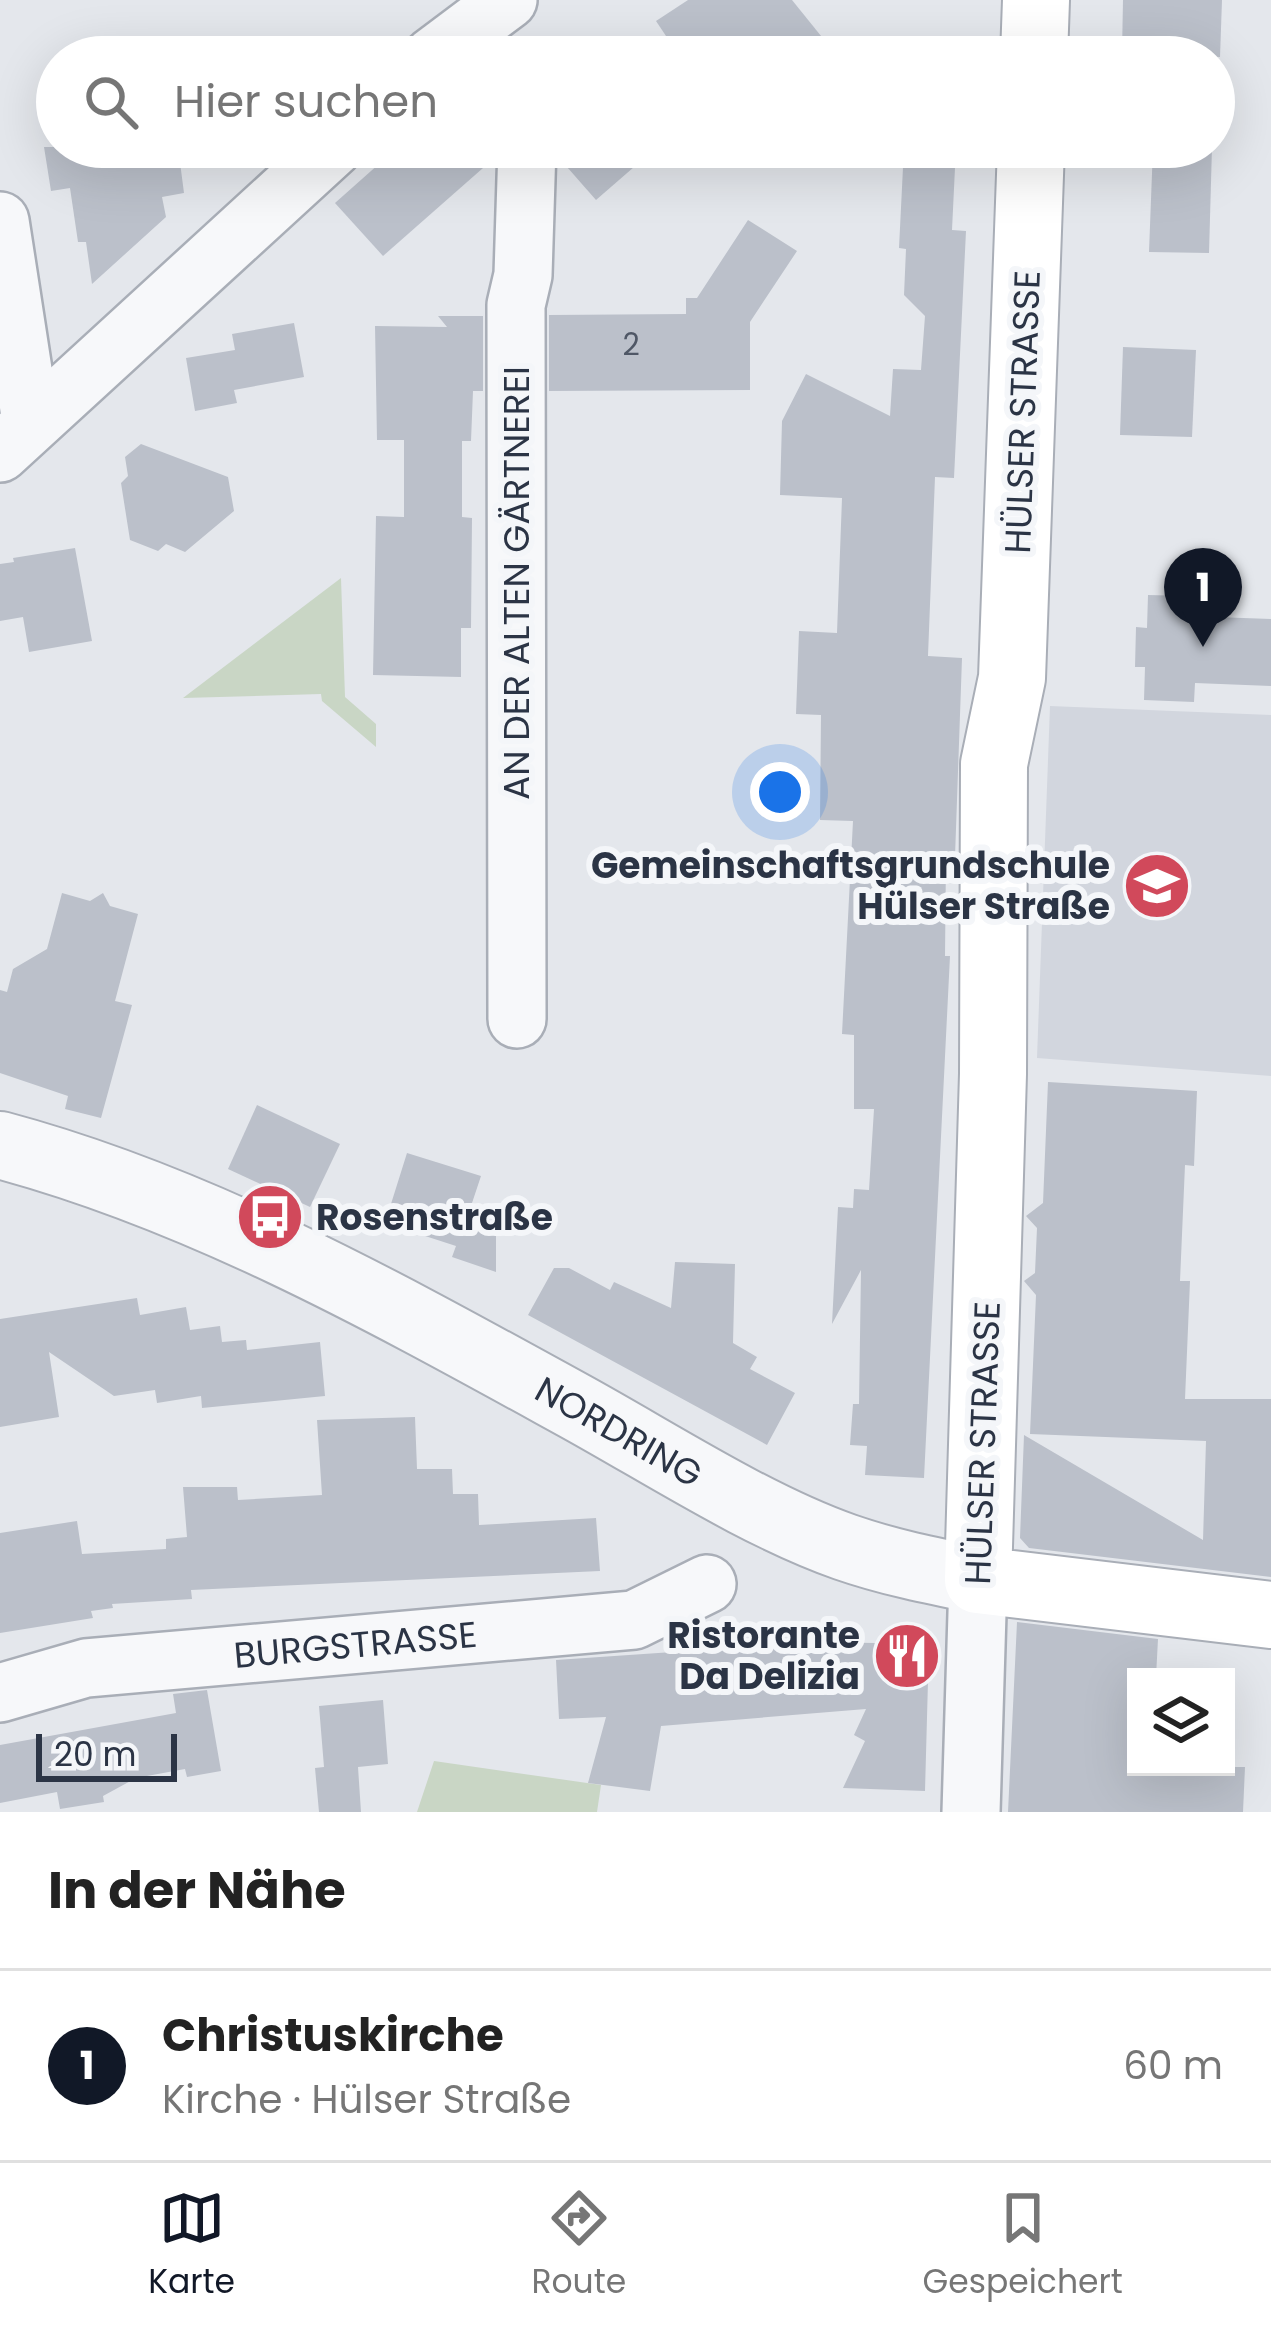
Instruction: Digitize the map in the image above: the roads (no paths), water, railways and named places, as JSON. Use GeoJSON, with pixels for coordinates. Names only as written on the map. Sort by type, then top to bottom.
{"type":"FeatureCollection","features":[{"type":"Feature","properties":{"kind":"main road"},"geometry":{"type":"LineString","coordinates":[[1035,36],[1036,0]]}},
{"type":"Feature","properties":{"kind":"main road","name":"HÜLSER STRASSE"},"geometry":{"type":"LineString","coordinates":[[978,1580],[993,1074],[1030,969],[1036,764],[1012,678],[1030,168]]}},
{"type":"Feature","properties":{"kind":"main road","name":"NORDRING"},"geometry":{"type":"LineString","coordinates":[[978,1580],[1271,1615]]}},
{"type":"Feature","properties":{"kind":"street"},"geometry":{"type":"LineString","coordinates":[[463,36],[508,0]]}},
{"type":"Feature","properties":{"kind":"street"},"geometry":{"type":"LineString","coordinates":[[16,438],[311,168]]}},
{"type":"Feature","properties":{"kind":"street","name":"AN DER ALTEN GÄRTNEREI"},"geometry":{"type":"LineString","coordinates":[[517,1019],[516,304],[523,275],[526,168]]}},
{"type":"Feature","properties":{"kind":"street"},"geometry":{"type":"LineString","coordinates":[[0,221],[16,438]]}},
{"type":"Feature","properties":{"kind":"street","name":"NORDRING"},"geometry":{"type":"LineString","coordinates":[[0,1145],[42,1156],[245,1235],[408,1315],[769,1512],[843,1546],[978,1580]]}},
{"type":"Feature","properties":{"kind":"street","name":"HÜLSER STRASSE"},"geometry":{"type":"LineString","coordinates":[[971,1812],[978,1580]]}},
{"type":"Feature","properties":{"kind":"street","name":"BURGSTRASSE"},"geometry":{"type":"LineString","coordinates":[[0,1693],[86,1668],[634,1620],[706,1584]]}},
{"type":"Feature","properties":{"kind":"place","name":"Christuskirche"},"geometry":{"type":"Point","coordinates":[1203,647]}},
{"type":"Feature","properties":{"kind":"place","name":"Gemeinschaftsgrundschule Hülser Straße"},"geometry":{"type":"Point","coordinates":[1157,886]}},
{"type":"Feature","properties":{"kind":"place","name":"Rosenstraße"},"geometry":{"type":"Point","coordinates":[270,1217]}},
{"type":"Feature","properties":{"kind":"place","name":"Ristorante Da Delizia"},"geometry":{"type":"Point","coordinates":[907,1656]}}]}
